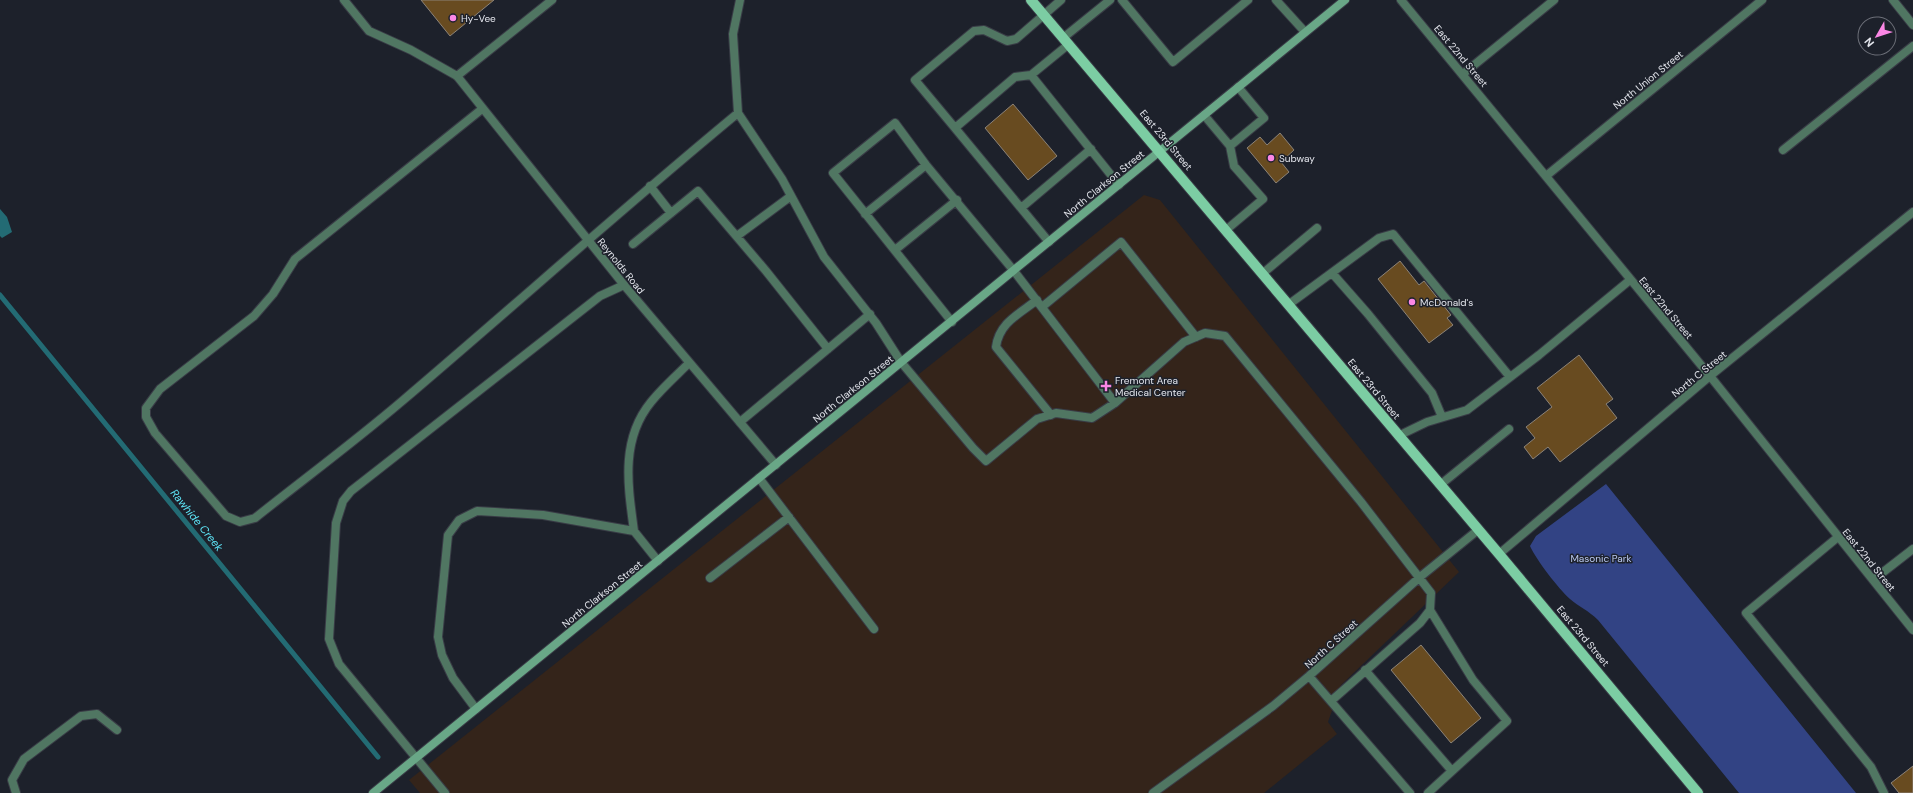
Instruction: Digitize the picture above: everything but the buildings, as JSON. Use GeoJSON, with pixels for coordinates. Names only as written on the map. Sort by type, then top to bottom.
{"type":"FeatureCollection","features":[{"type":"Feature","properties":{"kind":"main road","name":"East 23rd Street"},"geometry":{"type":"LineString","coordinates":[[1031,0],[1499,554],[1698,793]]}},
{"type":"Feature","properties":{"kind":"street"},"geometry":{"type":"LineString","coordinates":[[344,0],[369,31],[411,50],[457,76],[552,0]]}},
{"type":"Feature","properties":{"kind":"street"},"geometry":{"type":"LineString","coordinates":[[740,0],[733,34],[738,113],[782,179],[824,256],[870,314],[901,362],[973,448],[986,461],[1037,419],[1056,413],[1092,418],[1115,403],[1184,342],[1205,333],[1225,336],[1361,502],[1431,593],[1430,610],[1420,623],[1331,702]]}},
{"type":"Feature","properties":{"kind":"street"},"geometry":{"type":"LineString","coordinates":[[1049,242],[915,80],[974,31],[984,30],[1007,41],[1016,39],[1061,0]]}},
{"type":"Feature","properties":{"kind":"street"},"geometry":{"type":"LineString","coordinates":[[954,128],[1015,78],[1032,75],[1110,0]]}},
{"type":"Feature","properties":{"kind":"street"},"geometry":{"type":"LineString","coordinates":[[1122,0],[1173,62],[1248,0]]}},
{"type":"Feature","properties":{"kind":"street"},"geometry":{"type":"LineString","coordinates":[[1276,0],[1305,32]]}},
{"type":"Feature","properties":{"kind":"street","name":"North Clarkson Street"},"geometry":{"type":"LineString","coordinates":[[373,793],[1345,0]]}},
{"type":"Feature","properties":{"kind":"street","name":"East 22nd Street"},"geometry":{"type":"LineString","coordinates":[[1401,0],[1710,376],[1913,630]]}},
{"type":"Feature","properties":{"kind":"street"},"geometry":{"type":"LineString","coordinates":[[1463,74],[1554,0]]}},
{"type":"Feature","properties":{"kind":"street","name":"North Union Street"},"geometry":{"type":"LineString","coordinates":[[1546,176],[1762,0]]}},
{"type":"Feature","properties":{"kind":"street"},"geometry":{"type":"LineString","coordinates":[[1893,0],[1913,24]]}},
{"type":"Feature","properties":{"kind":"street"},"geometry":{"type":"LineString","coordinates":[[1783,150],[1913,46]]}},
{"type":"Feature","properties":{"kind":"street"},"geometry":{"type":"LineString","coordinates":[[1032,75],[1119,185]]}},
{"type":"Feature","properties":{"kind":"street","name":"Reynolds Road"},"geometry":{"type":"LineString","coordinates":[[457,76],[624,285],[776,464]]}},
{"type":"Feature","properties":{"kind":"street"},"geometry":{"type":"LineString","coordinates":[[1230,146],[1264,118],[1238,87]]}},
{"type":"Feature","properties":{"kind":"street"},"geometry":{"type":"LineString","coordinates":[[482,109],[295,259],[273,294],[254,316],[160,389],[146,408],[146,417],[155,433],[226,516],[240,522],[255,518],[400,403],[589,242],[650,186],[738,113]]}},
{"type":"Feature","properties":{"kind":"street"},"geometry":{"type":"LineString","coordinates":[[1204,115],[1230,146],[1234,166],[1263,199],[1226,230]]}},
{"type":"Feature","properties":{"kind":"street"},"geometry":{"type":"LineString","coordinates":[[952,322],[833,172],[895,123],[926,165],[957,200],[1014,271],[1115,403]]}},
{"type":"Feature","properties":{"kind":"street"},"geometry":{"type":"LineString","coordinates":[[1021,208],[1091,150]]}},
{"type":"Feature","properties":{"kind":"street"},"geometry":{"type":"LineString","coordinates":[[865,214],[926,165]]}},
{"type":"Feature","properties":{"kind":"street"},"geometry":{"type":"LineString","coordinates":[[650,186],[671,213]]}},
{"type":"Feature","properties":{"kind":"street"},"geometry":{"type":"LineString","coordinates":[[633,244],[698,191],[828,349]]}},
{"type":"Feature","properties":{"kind":"street"},"geometry":{"type":"LineString","coordinates":[[736,236],[791,196]]}},
{"type":"Feature","properties":{"kind":"street"},"geometry":{"type":"LineString","coordinates":[[894,250],[957,200]]}},
{"type":"Feature","properties":{"kind":"street","name":"North C Street"},"geometry":{"type":"LineString","coordinates":[[1499,554],[1710,376],[1913,212]]}},
{"type":"Feature","properties":{"kind":"street"},"geometry":{"type":"LineString","coordinates":[[1262,274],[1317,228]]}},
{"type":"Feature","properties":{"kind":"street"},"geometry":{"type":"LineString","coordinates":[[1288,305],[1379,238],[1393,234],[1510,378]]}},
{"type":"Feature","properties":{"kind":"street"},"geometry":{"type":"LineString","coordinates":[[1042,307],[1120,242],[1196,337]]}},
{"type":"Feature","properties":{"kind":"street"},"geometry":{"type":"LineString","coordinates":[[1332,273],[1368,314],[1432,393],[1442,417]]}},
{"type":"Feature","properties":{"kind":"street"},"geometry":{"type":"LineString","coordinates":[[1398,436],[1427,422],[1467,410],[1510,378],[1630,280]]}},
{"type":"Feature","properties":{"kind":"street"},"geometry":{"type":"LineString","coordinates":[[445,793],[339,664],[329,640],[336,523],[343,501],[351,491],[600,296],[624,285]]}},
{"type":"Feature","properties":{"kind":"street"},"geometry":{"type":"LineString","coordinates":[[1036,300],[1005,325],[997,336],[996,348],[1051,415]]}},
{"type":"Feature","properties":{"kind":"street"},"geometry":{"type":"LineString","coordinates":[[740,422],[870,314]]}},
{"type":"Feature","properties":{"kind":"street"},"geometry":{"type":"LineString","coordinates":[[658,561],[634,531],[628,482],[630,446],[637,424],[650,402],[689,363]]}},
{"type":"Feature","properties":{"kind":"street"},"geometry":{"type":"LineString","coordinates":[[1440,485],[1509,429]]}},
{"type":"Feature","properties":{"kind":"street"},"geometry":{"type":"LineString","coordinates":[[759,478],[874,629]]}},
{"type":"Feature","properties":{"kind":"street"},"geometry":{"type":"LineString","coordinates":[[476,709],[453,678],[442,655],[438,637],[448,535],[459,520],[478,511],[543,515],[634,531]]}},
{"type":"Feature","properties":{"kind":"street"},"geometry":{"type":"LineString","coordinates":[[710,578],[789,516]]}},
{"type":"Feature","properties":{"kind":"street","name":"North C Street"},"geometry":{"type":"LineString","coordinates":[[1153,793],[1273,706],[1420,577],[1478,530]]}},
{"type":"Feature","properties":{"kind":"street"},"geometry":{"type":"LineString","coordinates":[[1838,537],[1746,613],[1871,767],[1884,793]]}},
{"type":"Feature","properties":{"kind":"street"},"geometry":{"type":"LineString","coordinates":[[1873,580],[1913,549]]}},
{"type":"Feature","properties":{"kind":"street"},"geometry":{"type":"LineString","coordinates":[[1428,793],[1507,721],[1473,680],[1430,610]]}},
{"type":"Feature","properties":{"kind":"street"},"geometry":{"type":"LineString","coordinates":[[1366,670],[1452,771]]}},
{"type":"Feature","properties":{"kind":"street"},"geometry":{"type":"LineString","coordinates":[[1309,676],[1410,793]]}},
{"type":"Feature","properties":{"kind":"street"},"geometry":{"type":"LineString","coordinates":[[16,793],[12,780],[24,759],[81,716],[97,714],[117,730]]}},
{"type":"Feature","properties":{"kind":"shaded area","name":"Fremont Area Medical Center"},"geometry":{"type":"Polygon","coordinates":[[[1144,195],[1160,200],[1459,572],[1341,685],[1328,722],[1337,734],[1264,793],[420,793],[409,780],[1144,195]]]}},
{"type":"Feature","properties":{"kind":"shaded area"},"geometry":{"type":"Polygon","coordinates":[[[0,209],[7,217],[12,232],[2,238],[0,236],[0,209]]]}},
{"type":"Feature","properties":{"kind":"green space","name":"Masonic Park"},"geometry":{"type":"Polygon","coordinates":[[[1606,484],[1856,793],[1739,793],[1598,620],[1570,599],[1554,581],[1530,546],[1536,536],[1606,484]]]}},
{"type":"Feature","properties":{"kind":"waterway","name":"Rawhide Creek"},"geometry":{"type":"LineString","coordinates":[[0,295],[378,757]]}},
{"type":"Feature","properties":{"kind":"place","name":"Hy-Vee"},"geometry":{"type":"Point","coordinates":[453,18]}},
{"type":"Feature","properties":{"kind":"place","name":"Subway"},"geometry":{"type":"Point","coordinates":[1271,158]}},
{"type":"Feature","properties":{"kind":"place","name":"McDonald's"},"geometry":{"type":"Point","coordinates":[1412,302]}},
{"type":"Feature","properties":{"kind":"place","name":"Fremont Area Medical Center"},"geometry":{"type":"Point","coordinates":[1106,386]}}]}
